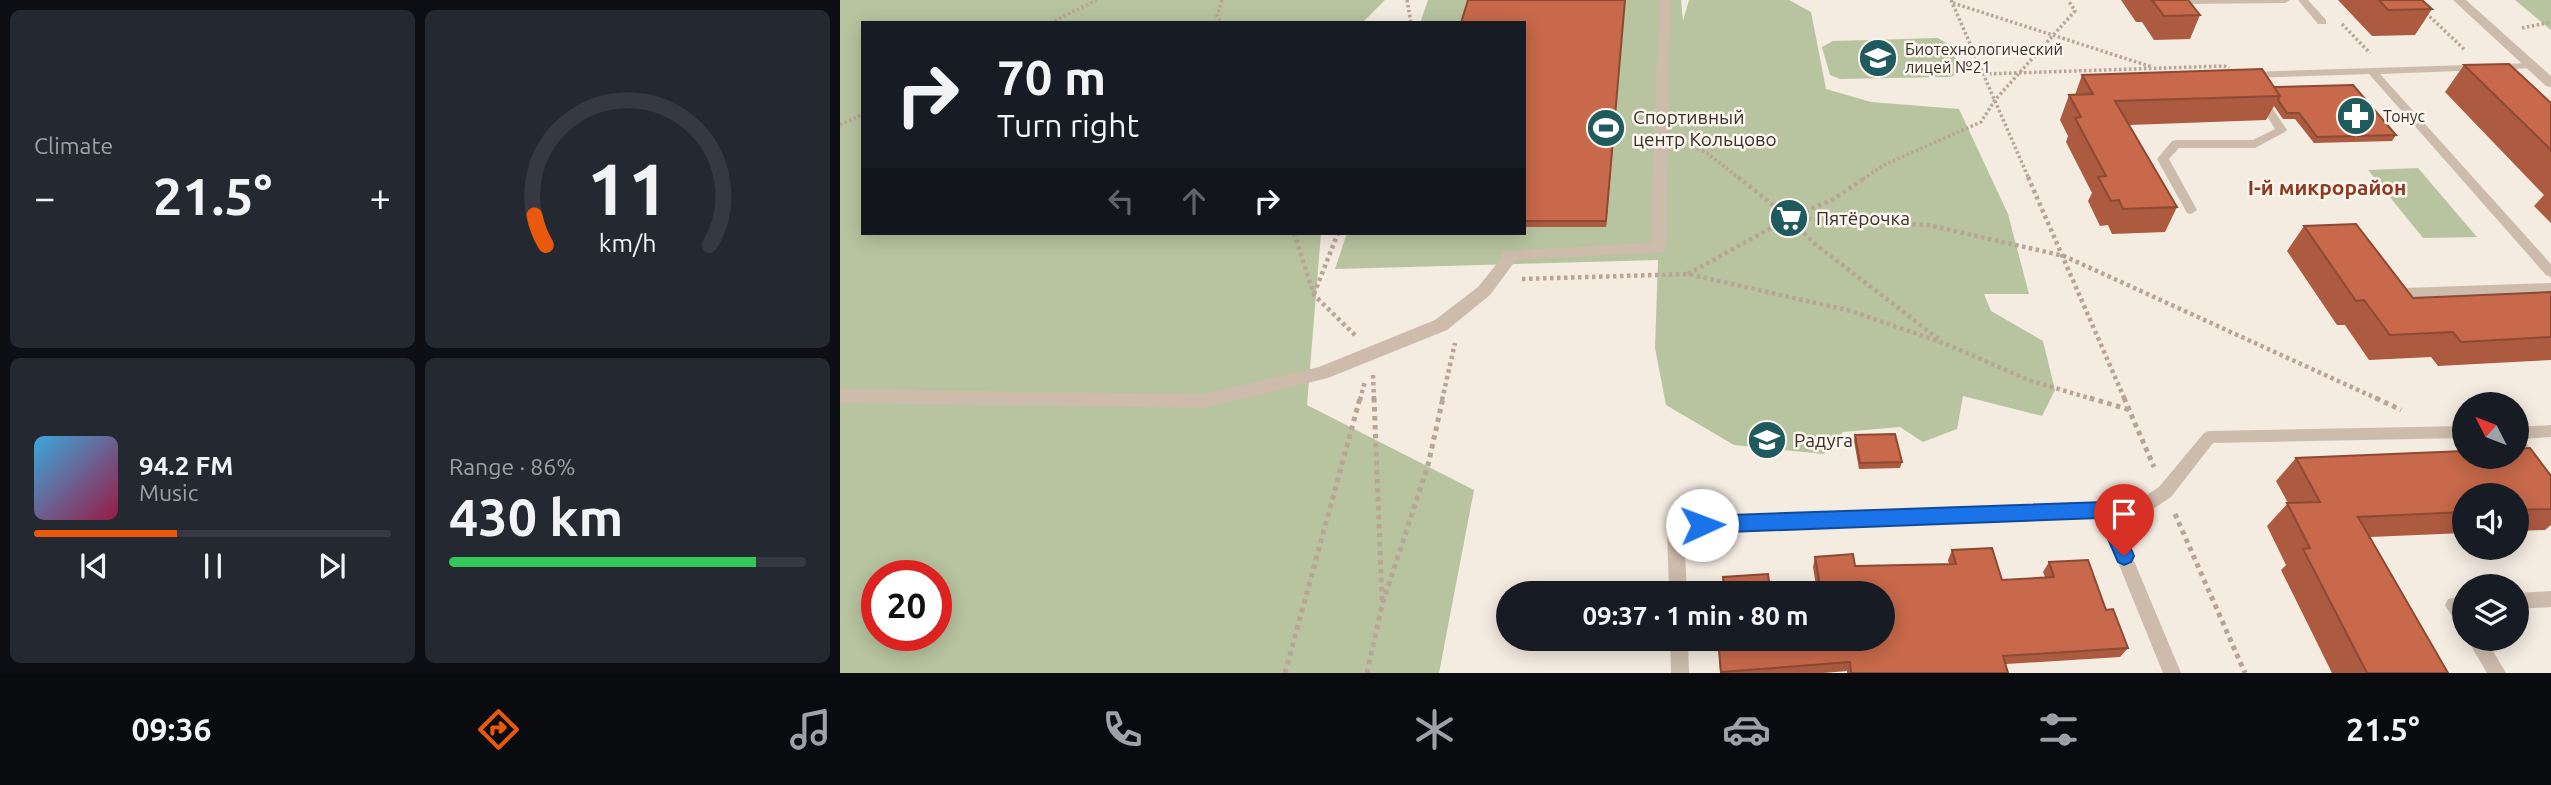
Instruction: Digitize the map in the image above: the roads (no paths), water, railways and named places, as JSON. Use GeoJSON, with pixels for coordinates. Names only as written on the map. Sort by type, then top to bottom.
{"type":"FeatureCollection","features":[{"type":"Feature","properties":{"kind":"street"},"geometry":{"type":"LineString","coordinates":[[840,396],[1205,401],[1322,373],[1441,326],[1483,290],[1507,263],[1509,255],[1658,248],[1665,0]]}},
{"type":"Feature","properties":{"kind":"street"},"geometry":{"type":"LineString","coordinates":[[2459,0],[2551,83]]}},
{"type":"Feature","properties":{"kind":"lane"},"geometry":{"type":"LineString","coordinates":[[2186,1],[2285,0]]}},
{"type":"Feature","properties":{"kind":"lane"},"geometry":{"type":"LineString","coordinates":[[2302,0],[2319,19]]}},
{"type":"Feature","properties":{"kind":"lane"},"geometry":{"type":"LineString","coordinates":[[2191,210],[2163,159],[2176,144],[2255,144],[2281,130],[2246,75],[2532,66]]}},
{"type":"Feature","properties":{"kind":"lane"},"geometry":{"type":"LineString","coordinates":[[2371,70],[2551,272]]}},
{"type":"Feature","properties":{"kind":"lane"},"geometry":{"type":"LineString","coordinates":[[2405,293],[2551,288]]}},
{"type":"Feature","properties":{"kind":"lane"},"geometry":{"type":"LineString","coordinates":[[2529,432],[2551,431]]}},
{"type":"Feature","properties":{"kind":"lane"},"geometry":{"type":"LineString","coordinates":[[1677,581],[1675,526],[2138,510],[2165,492],[2209,437],[2452,432]]}},
{"type":"Feature","properties":{"kind":"lane"},"geometry":{"type":"LineString","coordinates":[[2529,458],[2551,488]]}},
{"type":"Feature","properties":{"kind":"lane"},"geometry":{"type":"LineString","coordinates":[[2105,510],[2172,673]]}},
{"type":"Feature","properties":{"kind":"lane"},"geometry":{"type":"LineString","coordinates":[[2529,600],[2551,598]]}},
{"type":"Feature","properties":{"kind":"lane"},"geometry":{"type":"LineString","coordinates":[[1679,651],[1680,673]]}},
{"type":"Feature","properties":{"kind":"lane"},"geometry":{"type":"LineString","coordinates":[[2483,651],[2497,673]]}},
{"type":"Feature","properties":{"kind":"place","name":"Биотехнологический лицей №21"},"geometry":{"type":"Point","coordinates":[1878,58]}},
{"type":"Feature","properties":{"kind":"place","name":"Тонус"},"geometry":{"type":"Point","coordinates":[2356,116]}},
{"type":"Feature","properties":{"kind":"place","name":"Спортивный центр Кольцово"},"geometry":{"type":"Point","coordinates":[1606,128]}},
{"type":"Feature","properties":{"kind":"place","name":"Пятёрочка"},"geometry":{"type":"Point","coordinates":[1789,218]}},
{"type":"Feature","properties":{"kind":"place","name":"Радуга"},"geometry":{"type":"Point","coordinates":[1767,440]}},
{"type":"Feature","properties":{"kind":"district","name":"I-й микрорайон"},"geometry":{"type":"Point","coordinates":[2327,187]}}]}
